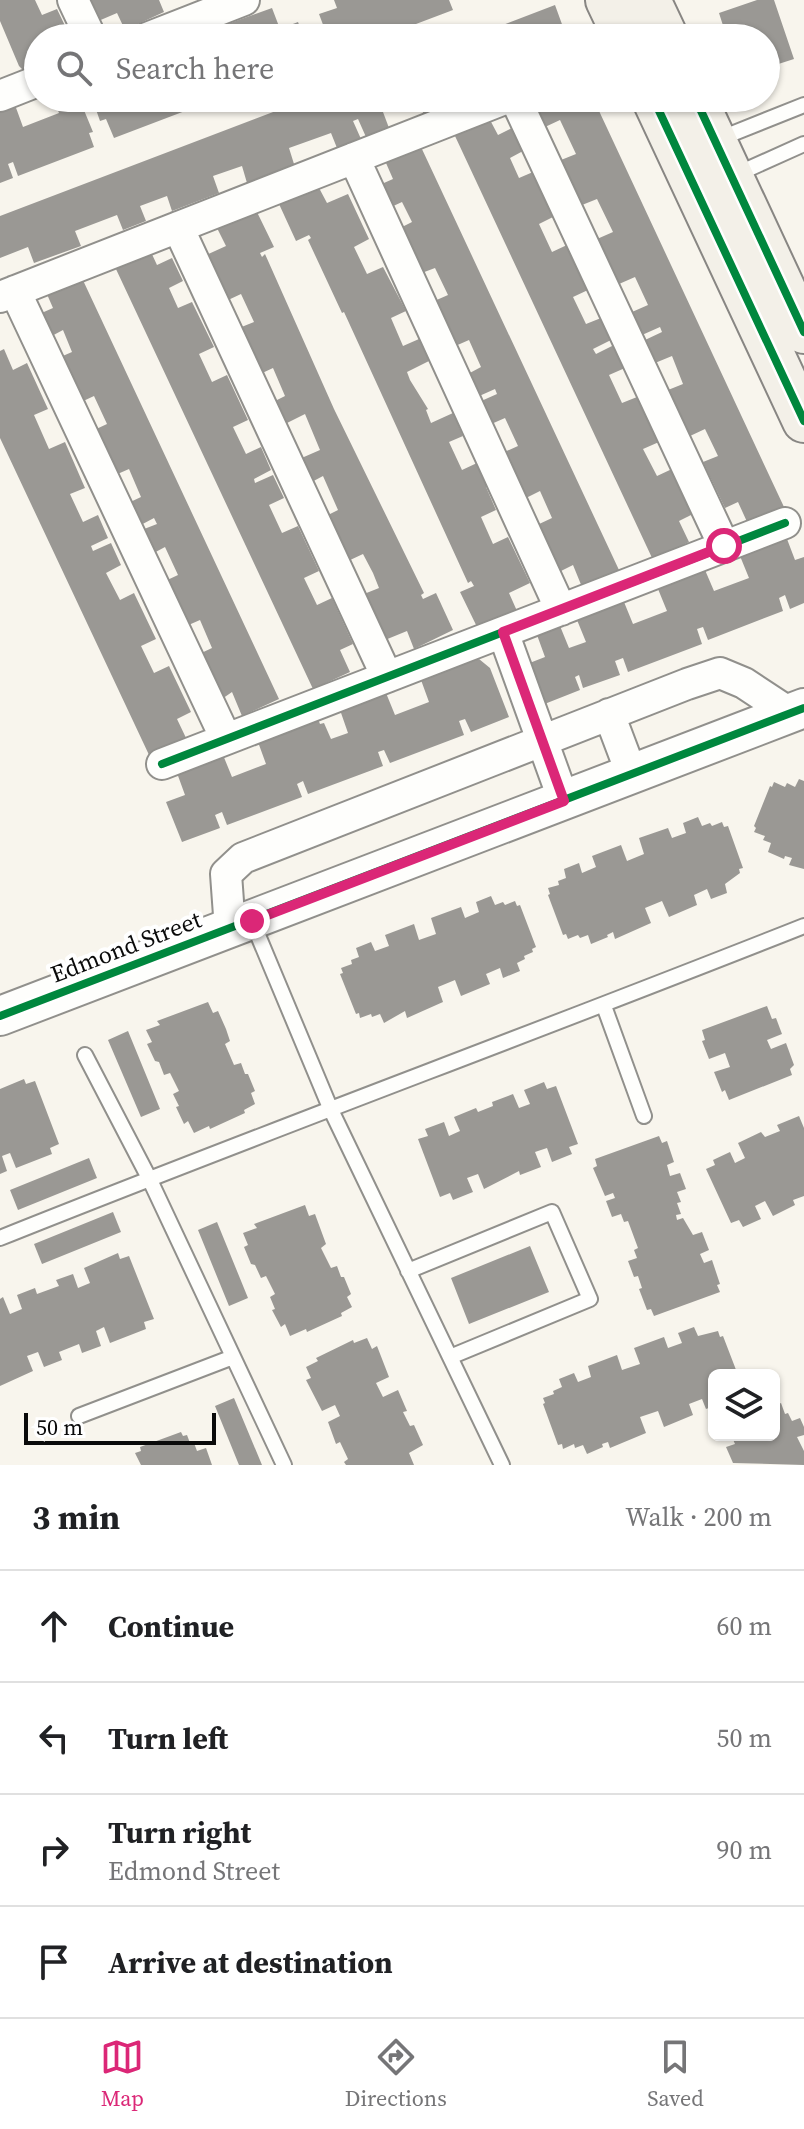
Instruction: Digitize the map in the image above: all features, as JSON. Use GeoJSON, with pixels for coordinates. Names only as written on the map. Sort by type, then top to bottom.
{"type":"FeatureCollection","features":[{"type":"Feature","properties":{"kind":"main road"},"geometry":{"type":"LineString","coordinates":[[607,0],[618,24]]}},
{"type":"Feature","properties":{"kind":"main road"},"geometry":{"type":"LineString","coordinates":[[649,0],[660,24]]}},
{"type":"Feature","properties":{"kind":"main road"},"geometry":{"type":"LineString","coordinates":[[664,112],[706,166],[804,332]]}},
{"type":"Feature","properties":{"kind":"main road"},"geometry":{"type":"LineString","coordinates":[[697,112],[706,166],[804,421]]}},
{"type":"Feature","properties":{"kind":"street"},"geometry":{"type":"LineString","coordinates":[[73,0],[84,24]]}},
{"type":"Feature","properties":{"kind":"street"},"geometry":{"type":"LineString","coordinates":[[183,24],[244,0]]}},
{"type":"Feature","properties":{"kind":"street"},"geometry":{"type":"LineString","coordinates":[[0,96],[24,87]]}},
{"type":"Feature","properties":{"kind":"street"},"geometry":{"type":"LineString","coordinates":[[226,739],[8,294],[471,112]]}},
{"type":"Feature","properties":{"kind":"street"},"geometry":{"type":"LineString","coordinates":[[522,112],[724,546]]}},
{"type":"Feature","properties":{"kind":"street"},"geometry":{"type":"LineString","coordinates":[[354,158],[561,610]]}},
{"type":"Feature","properties":{"kind":"street"},"geometry":{"type":"LineString","coordinates":[[178,227],[387,677]]}},
{"type":"Feature","properties":{"kind":"street"},"geometry":{"type":"LineString","coordinates":[[162,764],[785,523]]}},
{"type":"Feature","properties":{"kind":"street"},"geometry":{"type":"LineString","coordinates":[[503,632],[564,801]]}},
{"type":"Feature","properties":{"kind":"street"},"geometry":{"type":"LineString","coordinates":[[241,925],[226,874],[243,858],[609,714],[720,673],[798,711]]}},
{"type":"Feature","properties":{"kind":"street","name":"Edmond Street"},"geometry":{"type":"LineString","coordinates":[[0,1016],[798,711]]}},
{"type":"Feature","properties":{"kind":"street"},"geometry":{"type":"LineString","coordinates":[[609,714],[632,775]]}},
{"type":"Feature","properties":{"kind":"lane"},"geometry":{"type":"LineString","coordinates":[[706,166],[804,105]]}},
{"type":"Feature","properties":{"kind":"lane"},"geometry":{"type":"LineString","coordinates":[[706,166],[804,144]]}},
{"type":"Feature","properties":{"kind":"lane"},"geometry":{"type":"LineString","coordinates":[[241,925],[502,1465]]}},
{"type":"Feature","properties":{"kind":"lane"},"geometry":{"type":"LineString","coordinates":[[0,1238],[804,926]]}},
{"type":"Feature","properties":{"kind":"lane"},"geometry":{"type":"LineString","coordinates":[[604,1006],[644,1116]]}},
{"type":"Feature","properties":{"kind":"lane"},"geometry":{"type":"LineString","coordinates":[[85,1055],[149,1178],[284,1465]]}},
{"type":"Feature","properties":{"kind":"lane"},"geometry":{"type":"LineString","coordinates":[[408,1271],[552,1212],[590,1299],[450,1357]]}},
{"type":"Feature","properties":{"kind":"lane"},"geometry":{"type":"LineString","coordinates":[[79,1416],[233,1357]]}},
{"type":"Feature","properties":{"kind":"building"},"geometry":{"type":"Polygon","coordinates":[[[0,0],[35,0],[42,15],[57,9],[64,24],[24,24],[24,71],[0,21],[0,0]]]}},
{"type":"Feature","properties":{"kind":"building"},"geometry":{"type":"Polygon","coordinates":[[[86,0],[159,0],[164,12],[138,24],[122,24],[117,13],[96,22],[86,0]]]}},
{"type":"Feature","properties":{"kind":"building"},"geometry":{"type":"Polygon","coordinates":[[[334,0],[449,0],[453,10],[416,24],[323,24],[319,14],[337,8],[334,0]]]}},
{"type":"Feature","properties":{"kind":"building"},"geometry":{"type":"Polygon","coordinates":[[[757,0],[774,0],[794,59],[780,64],[780,24],[723,24],[719,13],[757,0]]]}},
{"type":"Feature","properties":{"kind":"building"},"geometry":{"type":"Polygon","coordinates":[[[555,5],[562,24],[505,24],[555,5]]]}},
{"type":"Feature","properties":{"kind":"building"},"geometry":{"type":"Polygon","coordinates":[[[272,8],[278,24],[228,24],[272,8]]]}},
{"type":"Feature","properties":{"kind":"building"},"geometry":{"type":"Polygon","coordinates":[[[15,105],[23,127],[59,113],[85,112],[93,132],[89,133],[94,147],[18,176],[13,162],[8,164],[13,178],[0,183],[0,111],[15,105]]]}},
{"type":"Feature","properties":{"kind":"building"},"geometry":{"type":"Polygon","coordinates":[[[97,112],[182,112],[114,138],[106,119],[100,121],[97,112]]]}},
{"type":"Feature","properties":{"kind":"building"},"geometry":{"type":"Polygon","coordinates":[[[273,112],[383,112],[389,128],[366,137],[358,119],[353,121],[361,139],[337,148],[331,133],[289,148],[294,164],[247,183],[242,166],[213,176],[219,193],[172,211],[167,196],[140,206],[146,221],[123,230],[117,215],[75,231],[81,246],[34,263],[28,247],[0,258],[0,216],[273,112]]]}},
{"type":"Feature","properties":{"kind":"building"},"geometry":{"type":"Polygon","coordinates":[[[538,112],[600,112],[784,507],[748,524],[738,502],[725,508],[703,462],[718,456],[705,429],[690,436],[668,390],[683,384],[672,356],[655,363],[645,340],[662,332],[660,327],[642,335],[632,312],[648,305],[635,277],[619,284],[597,239],[613,232],[597,199],[582,205],[561,160],[576,154],[560,120],[545,127],[538,112]]]}},
{"type":"Feature","properties":{"kind":"building"},"geometry":{"type":"Polygon","coordinates":[[[490,120],[498,135],[512,128],[523,151],[510,158],[519,178],[533,172],[553,217],[539,224],[552,252],[567,245],[588,290],[573,297],[586,324],[601,318],[611,340],[593,349],[596,354],[614,345],[625,368],[609,375],[622,403],[637,397],[659,442],[643,449],[657,476],[672,469],[693,514],[679,521],[689,542],[653,560],[455,136],[490,120]]]}},
{"type":"Feature","properties":{"kind":"building"},"geometry":{"type":"Polygon","coordinates":[[[421,147],[619,570],[582,587],[573,565],[559,572],[537,525],[552,518],[540,491],[524,499],[502,453],[518,446],[505,418],[489,425],[479,402],[497,394],[495,389],[477,397],[466,375],[481,367],[469,340],[453,347],[432,302],[448,295],[435,268],[419,274],[398,229],[412,222],[402,202],[389,208],[377,186],[393,179],[386,163],[421,147]]]}},
{"type":"Feature","properties":{"kind":"building"},"geometry":{"type":"Polygon","coordinates":[[[318,186],[327,203],[348,194],[369,239],[354,247],[367,274],[383,267],[406,311],[391,318],[403,346],[419,339],[429,361],[407,372],[410,380],[428,409],[431,423],[453,413],[463,436],[449,442],[462,470],[477,463],[496,510],[481,517],[493,544],[508,537],[530,583],[509,593],[517,611],[478,629],[460,592],[474,586],[471,581],[468,583],[308,240],[311,238],[309,235],[296,241],[279,204],[318,186]]]}},
{"type":"Feature","properties":{"kind":"building"},"geometry":{"type":"Polygon","coordinates":[[[256,210],[274,247],[260,253],[262,257],[265,254],[334,409],[424,593],[421,595],[423,599],[436,593],[453,630],[414,649],[407,631],[385,640],[364,594],[379,588],[373,573],[363,554],[348,561],[324,517],[338,510],[323,476],[308,484],[297,460],[320,450],[305,414],[281,426],[271,403],[285,396],[273,368],[258,375],[239,328],[254,322],[241,294],[226,301],[204,256],[226,246],[217,228],[256,210]]]}},
{"type":"Feature","properties":{"kind":"building"},"geometry":{"type":"Polygon","coordinates":[[[150,250],[157,265],[172,258],[183,281],[169,288],[178,308],[192,302],[214,347],[199,354],[212,382],[227,375],[248,420],[233,427],[246,454],[261,447],[271,470],[254,479],[255,483],[273,475],[284,498],[269,505],[282,533],[298,526],[319,571],[304,578],[317,605],[332,598],[353,644],[340,650],[350,672],[313,689],[115,267],[150,250]]]}},
{"type":"Feature","properties":{"kind":"building"},"geometry":{"type":"Polygon","coordinates":[[[81,276],[279,699],[242,716],[232,692],[219,701],[197,655],[212,648],[200,620],[184,627],[163,582],[178,575],[165,547],[150,555],[139,531],[157,524],[154,518],[137,527],[126,504],[141,497],[129,469],[113,476],[92,431],[107,424],[94,396],[79,403],[58,358],[72,352],[63,330],[48,338],[37,315],[53,308],[46,292],[81,276]]]}},
{"type":"Feature","properties":{"kind":"building"},"geometry":{"type":"Polygon","coordinates":[[[4,349],[13,370],[27,363],[48,409],[34,415],[49,449],[65,442],[85,488],[70,494],[83,522],[98,515],[108,538],[91,546],[93,551],[111,543],[121,565],[106,573],[120,600],[134,593],[156,639],[141,646],[154,673],[169,666],[191,712],[177,719],[187,740],[150,757],[0,438],[0,351],[4,349]]]}},
{"type":"Feature","properties":{"kind":"building"},"geometry":{"type":"Polygon","coordinates":[[[787,539],[795,560],[804,557],[804,603],[790,609],[785,595],[779,598],[783,611],[708,640],[703,627],[697,629],[702,644],[628,672],[623,658],[615,661],[620,675],[583,688],[579,675],[575,677],[580,690],[542,705],[527,664],[545,657],[537,635],[560,626],[569,648],[586,642],[577,620],[624,602],[633,624],[667,611],[658,589],[705,570],[714,591],[749,578],[740,556],[787,539]]]}},
{"type":"Feature","properties":{"kind":"building"},"geometry":{"type":"Polygon","coordinates":[[[479,659],[490,668],[509,717],[471,732],[465,719],[459,721],[464,735],[390,763],[384,750],[378,752],[383,766],[308,794],[303,781],[297,784],[302,797],[227,825],[222,812],[215,815],[220,828],[182,842],[166,802],[185,795],[177,773],[223,755],[232,777],[266,764],[258,742],[318,719],[320,724],[324,723],[331,739],[348,733],[340,710],[386,693],[395,715],[429,702],[421,680],[479,659]]]}},
{"type":"Feature","properties":{"kind":"building"},"geometry":{"type":"Polygon","coordinates":[[[799,779],[804,781],[804,869],[789,865],[792,858],[785,856],[784,859],[768,852],[771,843],[763,840],[765,836],[754,832],[770,786],[774,782],[795,787],[799,779]]]}},
{"type":"Feature","properties":{"kind":"building"},"geometry":{"type":"Polygon","coordinates":[[[698,817],[702,826],[722,822],[724,827],[728,826],[743,868],[725,884],[727,893],[711,899],[707,889],[694,895],[697,905],[669,917],[662,901],[645,908],[651,923],[615,939],[613,932],[591,944],[588,935],[568,939],[566,934],[563,935],[548,888],[559,885],[558,881],[566,878],[564,869],[579,863],[582,873],[596,867],[592,856],[621,845],[627,861],[644,854],[639,838],[668,828],[672,838],[686,833],[683,823],[698,817]]]}},
{"type":"Feature","properties":{"kind":"building"},"geometry":{"type":"Polygon","coordinates":[[[491,896],[495,905],[515,901],[517,906],[520,905],[536,947],[517,963],[520,971],[503,978],[500,968],[486,974],[490,984],[461,996],[455,980],[438,987],[443,1002],[407,1018],[405,1011],[384,1023],[380,1014],[360,1018],[359,1013],[356,1014],[340,974],[343,973],[341,968],[359,957],[356,948],[371,942],[375,951],[389,946],[385,935],[414,924],[419,940],[436,934],[431,918],[461,907],[465,918],[479,912],[476,902],[491,896]]]}},
{"type":"Feature","properties":{"kind":"building"},"geometry":{"type":"Polygon","coordinates":[[[208,1002],[213,1013],[218,1011],[226,1029],[230,1041],[225,1044],[234,1065],[241,1063],[245,1074],[248,1074],[255,1091],[251,1093],[255,1104],[244,1110],[245,1113],[194,1133],[188,1121],[184,1124],[176,1107],[179,1106],[173,1094],[179,1091],[170,1073],[164,1075],[159,1062],[155,1061],[147,1044],[152,1042],[146,1030],[160,1025],[157,1021],[208,1002]]]}},
{"type":"Feature","properties":{"kind":"building"},"geometry":{"type":"Polygon","coordinates":[[[767,1006],[782,1034],[767,1040],[771,1049],[786,1043],[794,1065],[790,1069],[792,1075],[729,1100],[714,1072],[730,1067],[725,1053],[709,1059],[702,1041],[705,1040],[702,1030],[767,1006]]]}},
{"type":"Feature","properties":{"kind":"building"},"geometry":{"type":"Polygon","coordinates":[[[128,1031],[160,1109],[141,1117],[108,1040],[128,1031]]]}},
{"type":"Feature","properties":{"kind":"building"},"geometry":{"type":"Polygon","coordinates":[[[24,1079],[26,1084],[35,1081],[59,1144],[50,1148],[52,1154],[16,1168],[10,1153],[2,1156],[7,1171],[0,1174],[0,1089],[24,1079]]]}},
{"type":"Feature","properties":{"kind":"building"},"geometry":{"type":"Polygon","coordinates":[[[544,1082],[547,1089],[556,1086],[578,1144],[569,1147],[572,1154],[552,1162],[547,1148],[535,1152],[541,1167],[520,1175],[519,1171],[484,1189],[478,1174],[467,1178],[473,1192],[453,1200],[450,1193],[440,1197],[418,1139],[428,1136],[425,1129],[444,1122],[449,1136],[460,1131],[454,1117],[476,1108],[478,1112],[493,1106],[492,1102],[513,1094],[519,1108],[530,1104],[524,1090],[544,1082]]]}},
{"type":"Feature","properties":{"kind":"building"},"geometry":{"type":"Polygon","coordinates":[[[799,1116],[804,1128],[804,1196],[793,1200],[795,1205],[773,1216],[765,1201],[755,1206],[761,1219],[743,1227],[739,1220],[731,1223],[706,1169],[715,1165],[713,1160],[730,1152],[735,1163],[745,1158],[738,1143],[761,1132],[765,1137],[780,1131],[777,1125],[799,1116]]]}},
{"type":"Feature","properties":{"kind":"building"},"geometry":{"type":"Polygon","coordinates":[[[659,1136],[662,1143],[667,1141],[674,1162],[667,1165],[670,1176],[680,1173],[686,1189],[677,1192],[681,1214],[676,1215],[677,1220],[683,1218],[693,1235],[702,1232],[709,1250],[700,1254],[704,1263],[712,1260],[720,1292],[654,1316],[651,1309],[647,1310],[638,1276],[634,1277],[628,1261],[637,1258],[634,1250],[638,1248],[628,1221],[624,1222],[621,1214],[612,1217],[606,1201],[615,1198],[613,1193],[605,1196],[593,1168],[597,1166],[595,1159],[659,1136]]]}},
{"type":"Feature","properties":{"kind":"building"},"geometry":{"type":"Polygon","coordinates":[[[89,1158],[97,1178],[18,1210],[10,1190],[89,1158]]]}},
{"type":"Feature","properties":{"kind":"building"},"geometry":{"type":"Polygon","coordinates":[[[305,1205],[309,1216],[315,1214],[326,1244],[321,1248],[331,1268],[337,1266],[341,1277],[344,1277],[352,1307],[341,1313],[342,1316],[290,1336],[285,1324],[281,1327],[272,1310],[275,1309],[270,1297],[275,1294],[266,1276],[261,1278],[255,1265],[251,1264],[244,1247],[248,1245],[243,1233],[257,1228],[254,1224],[305,1205]]]}},
{"type":"Feature","properties":{"kind":"building"},"geometry":{"type":"Polygon","coordinates":[[[113,1212],[121,1232],[42,1264],[34,1244],[113,1212]]]}},
{"type":"Feature","properties":{"kind":"building"},"geometry":{"type":"Polygon","coordinates":[[[217,1222],[248,1298],[229,1306],[198,1230],[217,1222]]]}},
{"type":"Feature","properties":{"kind":"building"},"geometry":{"type":"Polygon","coordinates":[[[530,1246],[549,1292],[469,1324],[451,1278],[530,1246]]]}},
{"type":"Feature","properties":{"kind":"building"},"geometry":{"type":"Polygon","coordinates":[[[118,1253],[120,1259],[129,1256],[154,1319],[144,1322],[146,1329],[110,1343],[104,1327],[96,1331],[101,1346],[82,1353],[79,1344],[59,1352],[62,1360],[44,1367],[38,1352],[27,1356],[33,1371],[0,1386],[0,1299],[3,1297],[10,1314],[22,1309],[17,1295],[35,1288],[37,1294],[59,1286],[56,1280],[73,1274],[78,1288],[90,1283],[84,1268],[118,1253]]]}},
{"type":"Feature","properties":{"kind":"building"},"geometry":{"type":"Polygon","coordinates":[[[694,1327],[698,1336],[718,1331],[720,1337],[723,1336],[736,1369],[708,1369],[708,1408],[702,1399],[689,1404],[693,1415],[664,1427],[658,1411],[640,1417],[646,1433],[610,1448],[608,1442],[602,1444],[603,1447],[587,1454],[583,1445],[575,1448],[574,1444],[563,1449],[562,1444],[558,1445],[543,1398],[562,1387],[559,1379],[574,1373],[578,1382],[591,1377],[588,1366],[617,1355],[622,1370],[640,1364],[634,1348],[664,1337],[668,1348],[682,1343],[678,1333],[694,1327]]]}},
{"type":"Feature","properties":{"kind":"building"},"geometry":{"type":"Polygon","coordinates":[[[367,1338],[372,1349],[377,1346],[389,1377],[376,1383],[383,1397],[398,1390],[407,1411],[403,1412],[410,1426],[414,1425],[423,1445],[409,1453],[414,1465],[346,1465],[344,1462],[348,1459],[340,1442],[336,1444],[328,1422],[340,1416],[335,1405],[322,1411],[306,1380],[311,1378],[306,1367],[318,1361],[316,1358],[353,1340],[354,1343],[367,1338]]]}},
{"type":"Feature","properties":{"kind":"building"},"geometry":{"type":"Polygon","coordinates":[[[234,1398],[262,1465],[239,1465],[215,1406],[234,1398]]]}},
{"type":"Feature","properties":{"kind":"building"},"geometry":{"type":"Polygon","coordinates":[[[780,1403],[792,1421],[800,1418],[804,1427],[804,1435],[797,1437],[804,1451],[804,1465],[733,1463],[726,1447],[735,1444],[734,1441],[780,1441],[780,1403]]]}},
{"type":"Feature","properties":{"kind":"building"},"geometry":{"type":"Polygon","coordinates":[[[181,1432],[183,1436],[187,1435],[190,1443],[194,1443],[197,1451],[206,1448],[212,1465],[141,1465],[135,1453],[141,1451],[140,1447],[181,1432]]]}},
{"type":"Feature","properties":{"kind":"cycle path"},"geometry":{"type":"LineString","coordinates":[[660,112],[804,421]]}},
{"type":"Feature","properties":{"kind":"cycle path"},"geometry":{"type":"LineString","coordinates":[[702,112],[804,332]]}},
{"type":"Feature","properties":{"kind":"cycle path"},"geometry":{"type":"LineString","coordinates":[[162,764],[785,523]]}},
{"type":"Feature","properties":{"kind":"cycle path"},"geometry":{"type":"LineString","coordinates":[[0,1016],[804,708]]}},
{"type":"Feature","properties":{"kind":"route"},"geometry":{"type":"LineString","coordinates":[[252,921],[564,801],[503,632],[724,546]]}}]}
